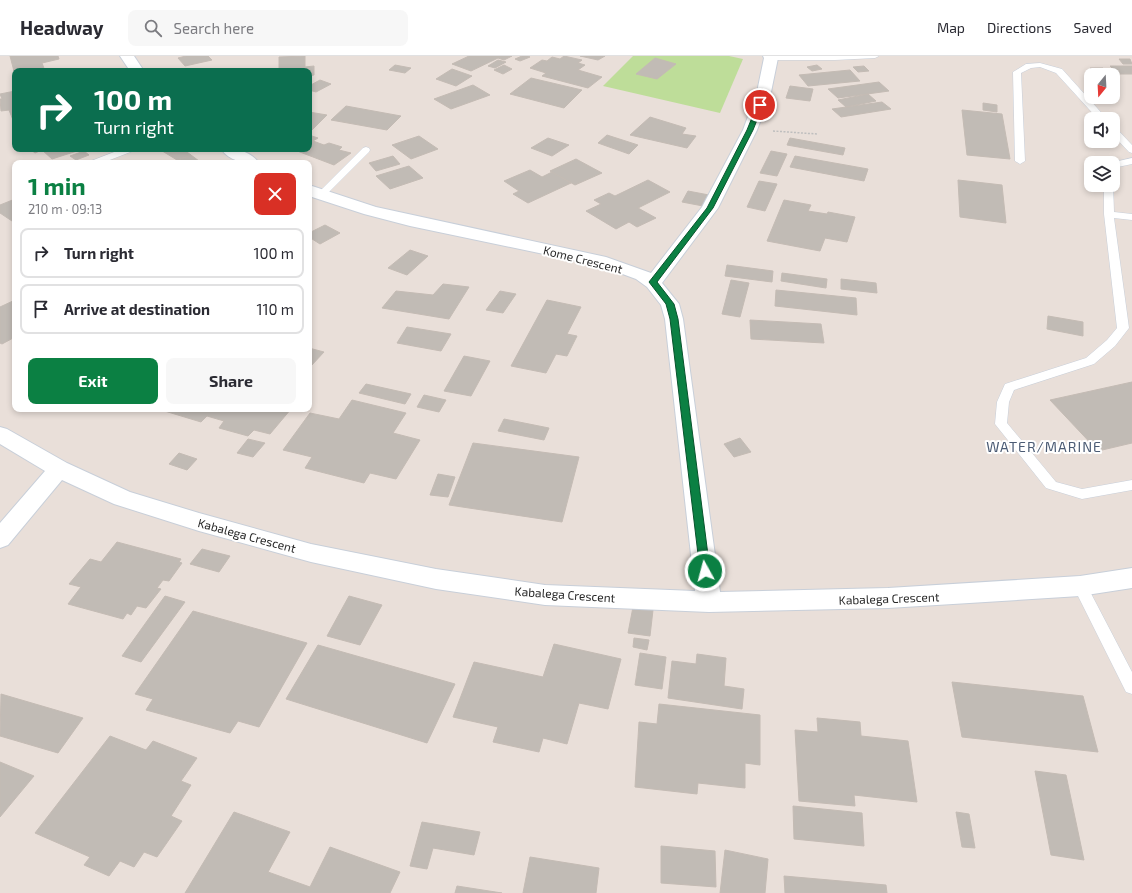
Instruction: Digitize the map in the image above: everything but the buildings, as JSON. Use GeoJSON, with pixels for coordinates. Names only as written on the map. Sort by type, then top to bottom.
{"type":"FeatureCollection","features":[{"type":"Feature","properties":{"kind":"street"},"geometry":{"type":"LineString","coordinates":[[127,56],[135,68]]}},
{"type":"Feature","properties":{"kind":"street"},"geometry":{"type":"LineString","coordinates":[[653,282],[710,208],[750,130],[764,92],[770,57]]}},
{"type":"Feature","properties":{"kind":"street"},"geometry":{"type":"LineString","coordinates":[[234,152],[246,160]]}},
{"type":"Feature","properties":{"kind":"street","name":"Kome Crescent"},"geometry":{"type":"LineString","coordinates":[[315,193],[370,210],[410,220],[606,262],[642,275],[653,282],[670,304],[674,319],[709,602]]}},
{"type":"Feature","properties":{"kind":"street","name":"Kabalega Crescent"},"geometry":{"type":"LineString","coordinates":[[0,434],[59,469],[122,498],[199,522],[311,553],[436,579],[545,595],[709,602],[896,598],[1080,586],[1132,578]]}},
{"type":"Feature","properties":{"kind":"street"},"geometry":{"type":"LineString","coordinates":[[0,539],[59,469]]}},
{"type":"Feature","properties":{"kind":"lane"},"geometry":{"type":"LineString","coordinates":[[770,57],[835,58],[875,56]]}},
{"type":"Feature","properties":{"kind":"lane"},"geometry":{"type":"LineString","coordinates":[[1020,161],[1017,72],[1029,66],[1040,65],[1058,71],[1096,112]]}},
{"type":"Feature","properties":{"kind":"lane"},"geometry":{"type":"LineString","coordinates":[[1120,137],[1132,150]]}},
{"type":"Feature","properties":{"kind":"lane"},"geometry":{"type":"LineString","coordinates":[[315,193],[366,150]]}},
{"type":"Feature","properties":{"kind":"lane"},"geometry":{"type":"LineString","coordinates":[[102,160],[122,152]]}},
{"type":"Feature","properties":{"kind":"lane"},"geometry":{"type":"LineString","coordinates":[[1120,164],[1132,161]]}},
{"type":"Feature","properties":{"kind":"lane"},"geometry":{"type":"LineString","coordinates":[[1109,192],[1109,214],[1123,328],[1111,343],[1090,361],[1009,387],[1002,402],[1001,424],[1051,486],[1082,494],[1132,485]]}},
{"type":"Feature","properties":{"kind":"lane"},"geometry":{"type":"LineString","coordinates":[[1109,214],[1132,217]]}},
{"type":"Feature","properties":{"kind":"lane"},"geometry":{"type":"LineString","coordinates":[[1080,586],[1132,687]]}},
{"type":"Feature","properties":{"kind":"path"},"geometry":{"type":"LineString","coordinates":[[750,130],[817,134]]}},
{"type":"Feature","properties":{"kind":"green space"},"geometry":{"type":"Polygon","coordinates":[[[633,56],[729,56],[743,59],[720,113],[603,86],[633,56]]]}},
{"type":"Feature","properties":{"kind":"district","name":"WATER/MARINE"},"geometry":{"type":"Point","coordinates":[1044,446]}},
{"type":"Feature","properties":{"kind":"route"},"geometry":{"type":"LineString","coordinates":[[705,571],[674,319],[670,304],[653,282],[710,208],[750,130],[760,105]]}}]}
